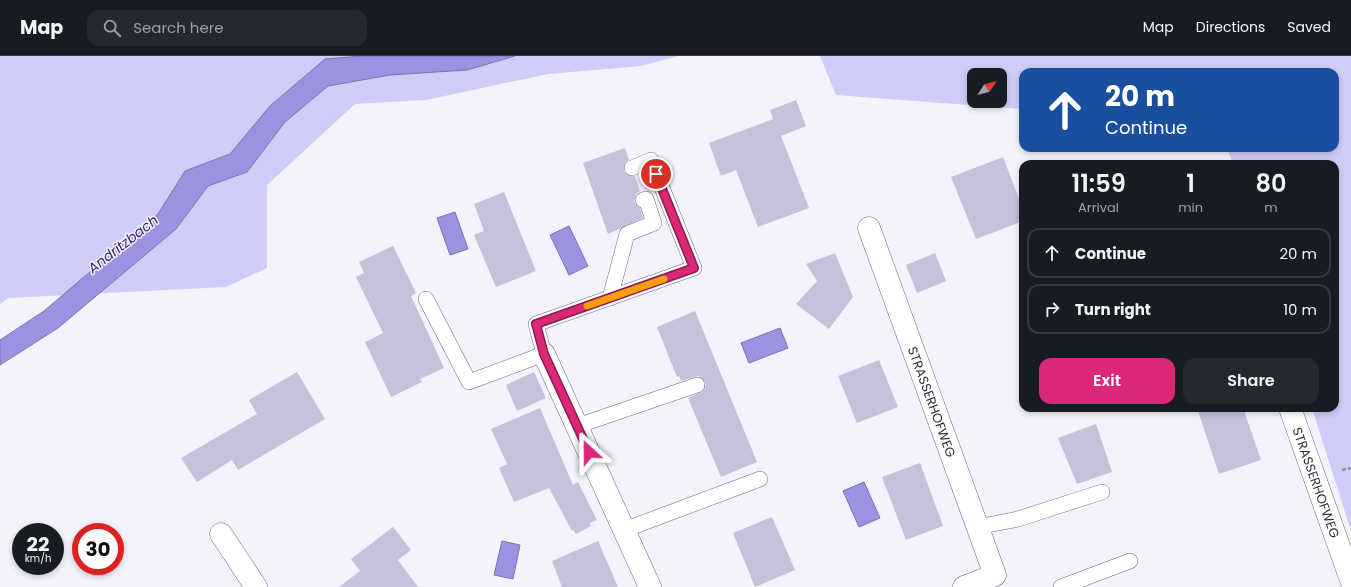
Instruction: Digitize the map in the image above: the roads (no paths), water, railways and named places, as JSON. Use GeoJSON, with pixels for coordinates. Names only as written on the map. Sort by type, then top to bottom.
{"type":"FeatureCollection","features":[{"type":"Feature","properties":{"kind":"street","name":"STRASSERHOFWEG"},"geometry":{"type":"LineString","coordinates":[[869,228],[997,581],[964,587]]}},
{"type":"Feature","properties":{"kind":"street"},"geometry":{"type":"LineString","coordinates":[[544,354],[650,587]]}},
{"type":"Feature","properties":{"kind":"street","name":"STRASSERHOFWEG"},"geometry":{"type":"LineString","coordinates":[[1291,412],[1351,580]]}},
{"type":"Feature","properties":{"kind":"street"},"geometry":{"type":"LineString","coordinates":[[221,534],[256,587]]}},
{"type":"Feature","properties":{"kind":"lane"},"geometry":{"type":"LineString","coordinates":[[426,299],[469,382],[544,354],[536,324],[694,268],[651,160],[632,168]]}},
{"type":"Feature","properties":{"kind":"lane"},"geometry":{"type":"LineString","coordinates":[[610,298],[627,234],[654,223],[646,199],[643,200]]}},
{"type":"Feature","properties":{"kind":"lane"},"geometry":{"type":"LineString","coordinates":[[577,426],[697,385]]}},
{"type":"Feature","properties":{"kind":"lane"},"geometry":{"type":"LineString","coordinates":[[624,530],[760,479]]}},
{"type":"Feature","properties":{"kind":"lane"},"geometry":{"type":"LineString","coordinates":[[977,527],[1018,519],[1102,492]]}},
{"type":"Feature","properties":{"kind":"lane"},"geometry":{"type":"LineString","coordinates":[[1061,587],[1130,561]]}},
{"type":"Feature","properties":{"kind":"water","name":"Andritzbach"},"geometry":{"type":"Polygon","coordinates":[[[362,56],[515,56],[467,70],[390,75],[328,86],[285,122],[247,172],[208,186],[176,229],[58,328],[0,365],[0,340],[44,311],[158,214],[185,171],[230,154],[270,106],[325,59],[362,56]]]}},
{"type":"Feature","properties":{"kind":"water"},"geometry":{"type":"Polygon","coordinates":[[[455,212],[468,249],[450,255],[437,218],[455,212]]]}},
{"type":"Feature","properties":{"kind":"water"},"geometry":{"type":"Polygon","coordinates":[[[569,226],[588,266],[569,275],[550,235],[569,226]]]}},
{"type":"Feature","properties":{"kind":"water"},"geometry":{"type":"Polygon","coordinates":[[[780,328],[788,348],[749,363],[741,343],[780,328]]]}},
{"type":"Feature","properties":{"kind":"water"},"geometry":{"type":"Polygon","coordinates":[[[864,482],[880,518],[859,527],[843,491],[864,482]]]}},
{"type":"Feature","properties":{"kind":"water"},"geometry":{"type":"Polygon","coordinates":[[[502,541],[520,545],[513,579],[494,575],[502,541]]]}}]}
